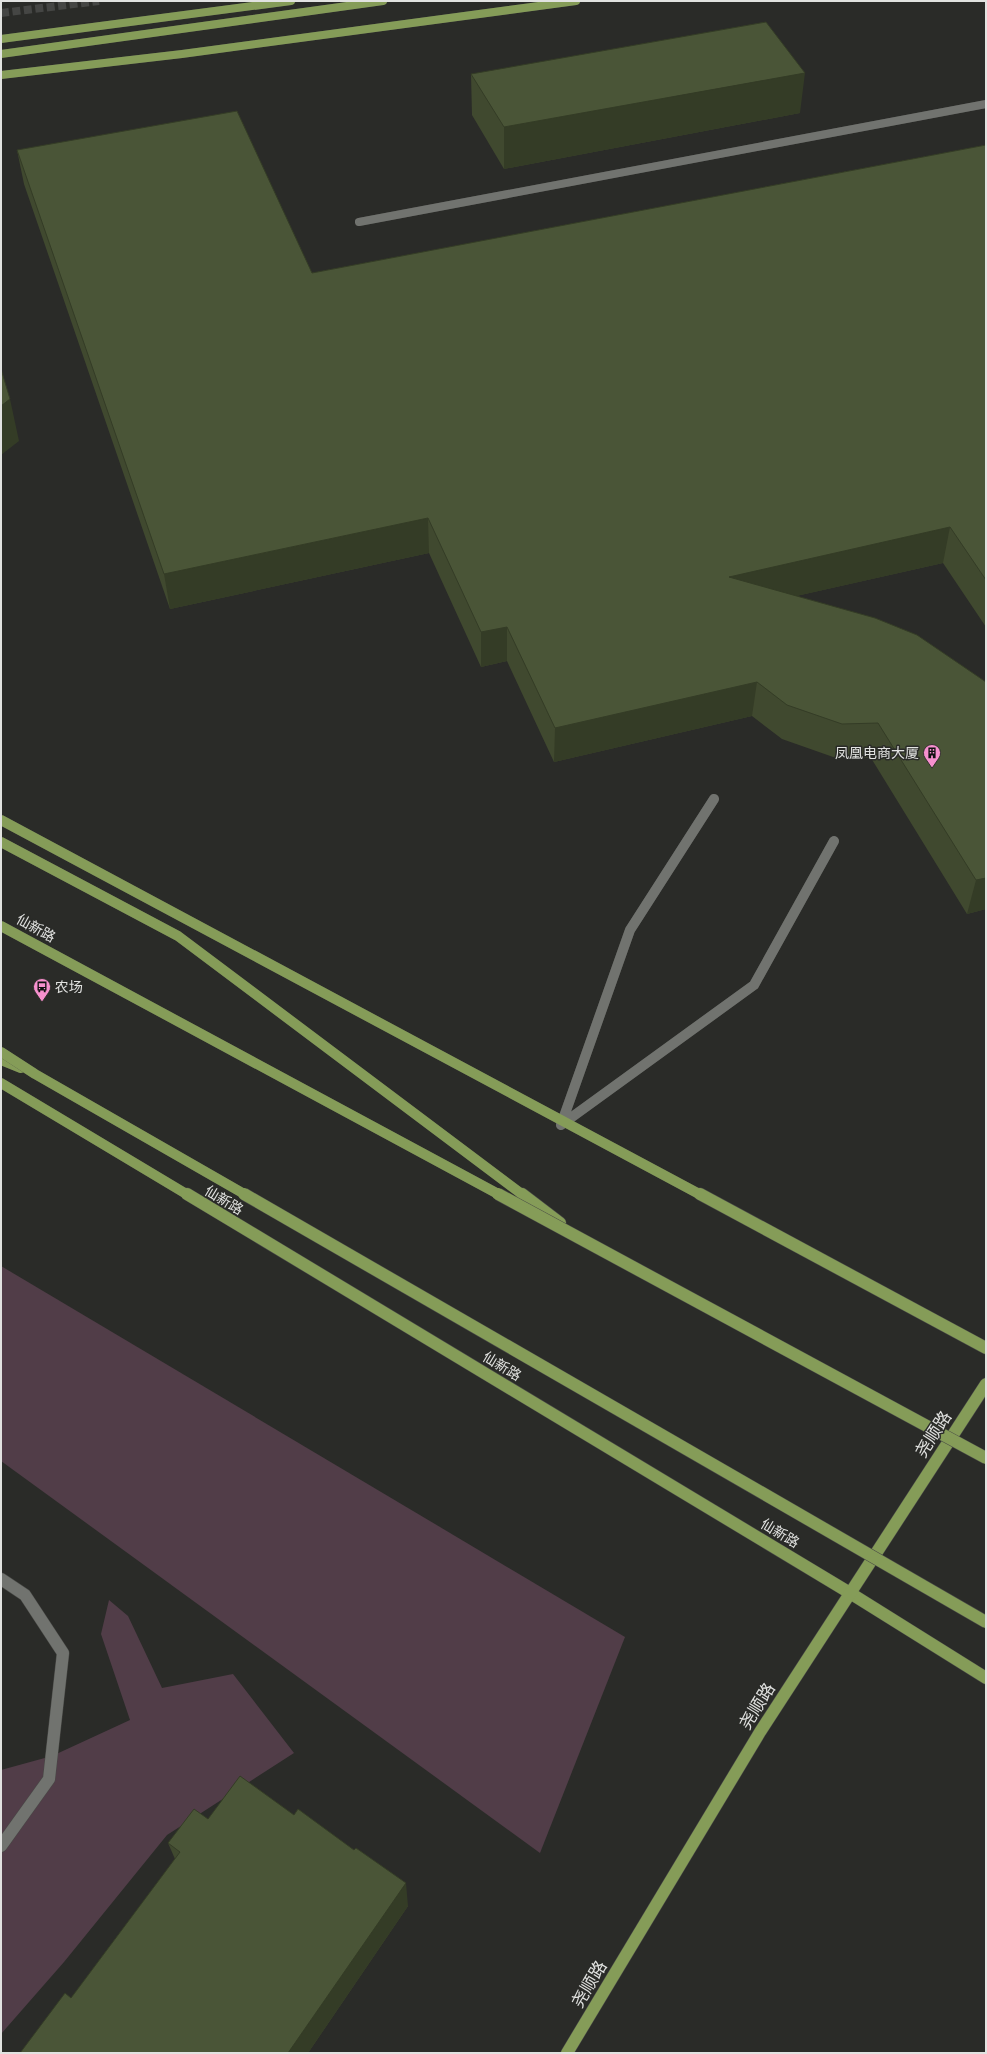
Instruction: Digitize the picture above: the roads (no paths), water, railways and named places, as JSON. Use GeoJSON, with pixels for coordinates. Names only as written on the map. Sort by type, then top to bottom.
{"type":"FeatureCollection","features":[{"type":"Feature","properties":{"kind":"main road"},"geometry":{"type":"LineString","coordinates":[[1,40],[291,1]]}},
{"type":"Feature","properties":{"kind":"main road"},"geometry":{"type":"LineString","coordinates":[[1,54],[383,1]]}},
{"type":"Feature","properties":{"kind":"main road"},"geometry":{"type":"LineString","coordinates":[[1,75],[182,54],[576,1]]}},
{"type":"Feature","properties":{"kind":"main road"},"geometry":{"type":"LineString","coordinates":[[1,820],[986,1348]]}},
{"type":"Feature","properties":{"kind":"main road"},"geometry":{"type":"LineString","coordinates":[[1,842],[178,936],[581,1238]]}},
{"type":"Feature","properties":{"kind":"main road","name":"仙新路"},"geometry":{"type":"LineString","coordinates":[[1,926],[986,1458]]}},
{"type":"Feature","properties":{"kind":"main road","name":"仙新路"},"geometry":{"type":"LineString","coordinates":[[1,1052],[35,1074],[986,1622]]}},
{"type":"Feature","properties":{"kind":"main road"},"geometry":{"type":"LineString","coordinates":[[1,1060],[35,1074]]}},
{"type":"Feature","properties":{"kind":"main road","name":"仙新路"},"geometry":{"type":"LineString","coordinates":[[1,1083],[850,1593],[986,1678]]}},
{"type":"Feature","properties":{"kind":"main road","name":"尧顺路"},"geometry":{"type":"LineString","coordinates":[[567,2053],[760,1732],[986,1384]]}},
{"type":"Feature","properties":{"kind":"lane"},"geometry":{"type":"LineString","coordinates":[[359,222],[986,104]]}},
{"type":"Feature","properties":{"kind":"lane"},"geometry":{"type":"LineString","coordinates":[[714,799],[630,930],[561,1124],[754,985],[834,841]]}},
{"type":"Feature","properties":{"kind":"lane"},"geometry":{"type":"LineString","coordinates":[[1,1579],[25,1595],[63,1653],[49,1779],[1,1846]]}},
{"type":"Feature","properties":{"kind":"tunnel"},"geometry":{"type":"LineString","coordinates":[[1,13],[99,1]]}},
{"type":"Feature","properties":{"kind":"place","name":"凤凰电商大厦"},"geometry":{"type":"Point","coordinates":[932,768]}},
{"type":"Feature","properties":{"kind":"place","name":"农场"},"geometry":{"type":"Point","coordinates":[42,1002]}}]}
